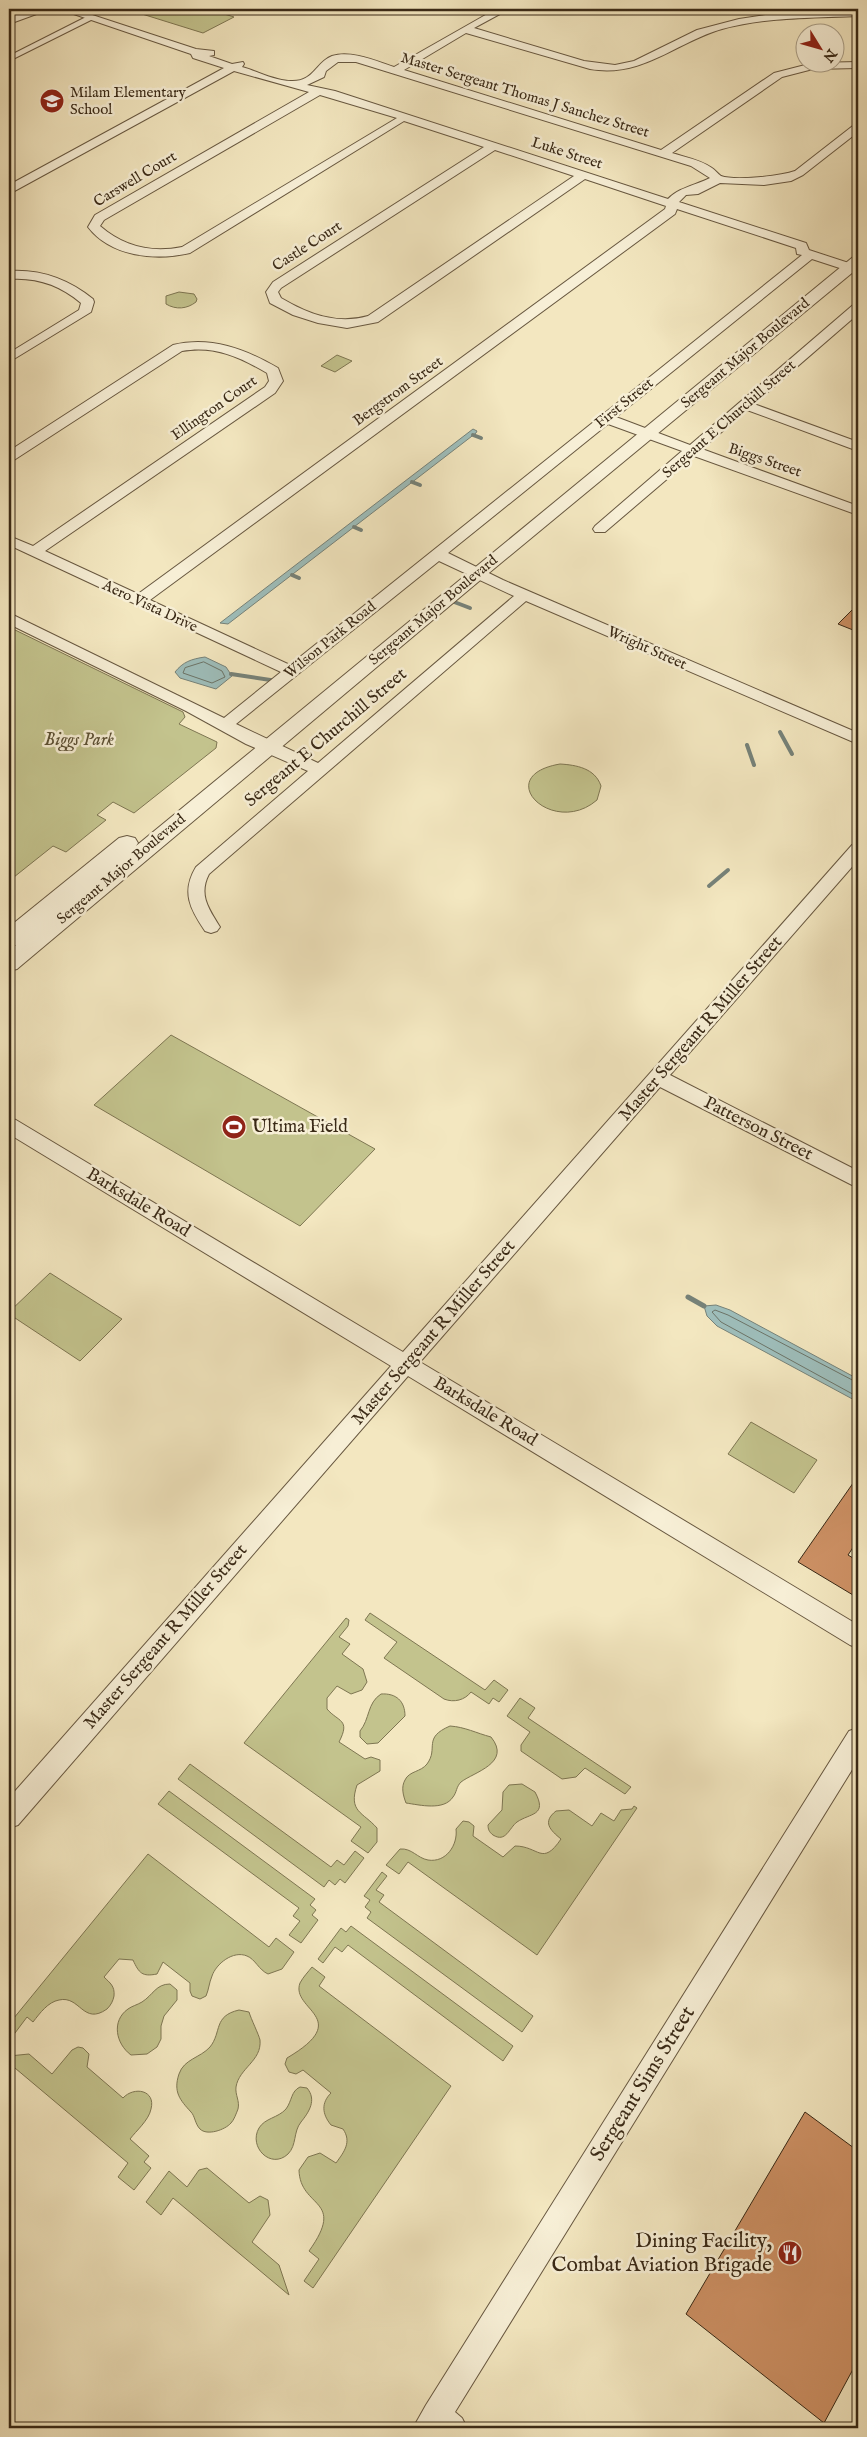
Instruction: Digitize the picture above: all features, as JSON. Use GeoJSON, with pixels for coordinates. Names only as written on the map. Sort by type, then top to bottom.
{"type":"FeatureCollection","features":[{"type":"Feature","properties":{"kind":"street"},"geometry":{"type":"LineString","coordinates":[[9,20],[37,9]]}},
{"type":"Feature","properties":{"kind":"street","name":"Luke Street"},"geometry":{"type":"LineString","coordinates":[[64,9],[196,52],[197,56],[236,65],[282,83],[294,84],[318,92],[331,93],[795,251],[851,260]]}},
{"type":"Feature","properties":{"kind":"street"},"geometry":{"type":"LineString","coordinates":[[396,70],[465,29],[504,9]]}},
{"type":"Feature","properties":{"kind":"street"},"geometry":{"type":"LineString","coordinates":[[465,29],[584,65],[614,68],[630,67],[645,62],[679,40],[726,24],[778,16],[858,13]]}},
{"type":"Feature","properties":{"kind":"street"},"geometry":{"type":"LineString","coordinates":[[9,59],[91,18]]}},
{"type":"Feature","properties":{"kind":"street","name":"Master Sergeant Thomas J Sanchez Street"},"geometry":{"type":"LineString","coordinates":[[294,84],[312,80],[320,75],[321,70],[335,59],[347,58],[396,70],[663,154],[708,170],[718,179]]}},
{"type":"Feature","properties":{"kind":"street"},"geometry":{"type":"LineString","coordinates":[[663,154],[778,75],[813,66],[858,64]]}},
{"type":"Feature","properties":{"kind":"street"},"geometry":{"type":"LineString","coordinates":[[9,190],[236,65]]}},
{"type":"Feature","properties":{"kind":"street","name":"Luke Street"},"geometry":{"type":"LineString","coordinates":[[318,92],[324,97],[398,122],[490,148]]}},
{"type":"Feature","properties":{"kind":"street","name":"Carswell Court"},"geometry":{"type":"LineString","coordinates":[[318,92],[99,218],[94,227],[104,238],[145,253],[165,256],[186,250],[398,122]]}},
{"type":"Feature","properties":{"kind":"street"},"geometry":{"type":"LineString","coordinates":[[718,179],[764,181],[787,178],[799,173],[858,127]]}},
{"type":"Feature","properties":{"kind":"street","name":"Castle Court"},"geometry":{"type":"LineString","coordinates":[[490,148],[276,285],[272,292],[275,300],[303,315],[322,321],[358,324],[373,319],[580,177]]}},
{"type":"Feature","properties":{"kind":"street","name":"Bergstrom Street"},"geometry":{"type":"LineString","coordinates":[[140,601],[673,208],[686,203],[694,196],[694,191],[718,179]]}},
{"type":"Feature","properties":{"kind":"street","name":"First Street"},"geometry":{"type":"LineString","coordinates":[[437,554],[808,252]]}},
{"type":"Feature","properties":{"kind":"street","name":"Sergeant Major Boulevard"},"geometry":{"type":"LineString","coordinates":[[9,963],[260,744],[469,570],[851,260]]}},
{"type":"Feature","properties":{"kind":"street"},"geometry":{"type":"LineString","coordinates":[[9,275],[38,276],[60,283],[77,292],[88,302],[85,312],[9,358]]}},
{"type":"Feature","properties":{"kind":"street","name":"Sergeant E Churchill Street"},"geometry":{"type":"LineString","coordinates":[[600,529],[858,308]]}},
{"type":"Feature","properties":{"kind":"street","name":"Ellington Court"},"geometry":{"type":"LineString","coordinates":[[9,457],[178,348],[191,345],[209,345],[244,355],[273,371],[276,382],[270,390],[34,552]]}},
{"type":"Feature","properties":{"kind":"street"},"geometry":{"type":"LineString","coordinates":[[745,405],[858,447]]}},
{"type":"Feature","properties":{"kind":"street","name":"Biggs Street"},"geometry":{"type":"LineString","coordinates":[[605,418],[858,511]]}},
{"type":"Feature","properties":{"kind":"street","name":"Aero Vista Drive"},"geometry":{"type":"LineString","coordinates":[[9,540],[292,671]]}},
{"type":"Feature","properties":{"kind":"street","name":"Wright Street"},"geometry":{"type":"LineString","coordinates":[[437,554],[524,595],[858,739]]}},
{"type":"Feature","properties":{"kind":"street","name":"Wilson Park Road"},"geometry":{"type":"LineString","coordinates":[[224,726],[437,554]]}},
{"type":"Feature","properties":{"kind":"street","name":"Sergeant E Churchill Street"},"geometry":{"type":"LineString","coordinates":[[212,927],[194,899],[196,884],[202,871],[524,595]]}},
{"type":"Feature","properties":{"kind":"street"},"geometry":{"type":"LineString","coordinates":[[9,618],[192,707],[260,744],[319,770]]}},
{"type":"Feature","properties":{"kind":"street","name":"Sergeant Major Boulevard"},"geometry":{"type":"LineString","coordinates":[[9,939],[260,744]]}},
{"type":"Feature","properties":{"kind":"street","name":"Master Sergeant R Miller Street"},"geometry":{"type":"LineString","coordinates":[[9,1816],[659,1078],[858,849]]}},
{"type":"Feature","properties":{"kind":"street","name":"Patterson Street"},"geometry":{"type":"LineString","coordinates":[[659,1078],[858,1180]]}},
{"type":"Feature","properties":{"kind":"street","name":"Barksdale Road"},"geometry":{"type":"LineString","coordinates":[[9,1125],[858,1637]]}},
{"type":"Feature","properties":{"kind":"street","name":"Sergeant Sims Street"},"geometry":{"type":"LineString","coordinates":[[439,2424],[858,1739]]}},
{"type":"Feature","properties":{"kind":"green space"},"geometry":{"type":"Polygon","coordinates":[[[151,9],[208,9],[234,17],[203,33],[142,14],[151,9]]]}},
{"type":"Feature","properties":{"kind":"green space"},"geometry":{"type":"Polygon","coordinates":[[[179,292],[194,294],[197,299],[196,302],[181,308],[166,304],[166,296],[179,292]]]}},
{"type":"Feature","properties":{"kind":"green space"},"geometry":{"type":"Polygon","coordinates":[[[337,355],[352,361],[335,372],[321,366],[337,355]]]}},
{"type":"Feature","properties":{"kind":"green space","name":"Biggs Park"},"geometry":{"type":"Polygon","coordinates":[[[9,627],[183,712],[185,717],[179,724],[217,742],[216,748],[134,813],[113,802],[97,815],[106,820],[66,852],[53,846],[9,881],[9,627]]]}},
{"type":"Feature","properties":{"kind":"green space"},"geometry":{"type":"Polygon","coordinates":[[[560,764],[572,765],[590,771],[601,786],[597,800],[580,810],[563,812],[548,808],[536,801],[529,791],[530,780],[540,771],[560,764]]]}},
{"type":"Feature","properties":{"kind":"green space","name":"Ultima Field"},"geometry":{"type":"Polygon","coordinates":[[[171,1035],[375,1149],[300,1226],[94,1105],[171,1035]]]}},
{"type":"Feature","properties":{"kind":"green space"},"geometry":{"type":"Polygon","coordinates":[[[50,1273],[122,1319],[80,1361],[9,1314],[50,1273]]]}},
{"type":"Feature","properties":{"kind":"green space"},"geometry":{"type":"Polygon","coordinates":[[[751,1422],[817,1460],[794,1493],[728,1454],[751,1422]]]}},
{"type":"Feature","properties":{"kind":"green space"},"geometry":{"type":"Polygon","coordinates":[[[370,1613],[485,1690],[494,1680],[508,1690],[499,1702],[493,1698],[489,1704],[471,1692],[459,1700],[444,1699],[384,1658],[397,1642],[365,1620],[370,1613]]]}},
{"type":"Feature","properties":{"kind":"green space"},"geometry":{"type":"Polygon","coordinates":[[[346,1618],[349,1620],[348,1626],[339,1637],[350,1644],[342,1654],[363,1669],[367,1682],[362,1690],[351,1694],[337,1686],[327,1698],[327,1709],[342,1722],[344,1729],[339,1742],[365,1759],[371,1757],[380,1760],[380,1771],[357,1785],[354,1801],[358,1811],[377,1828],[377,1842],[368,1853],[351,1841],[361,1827],[244,1743],[346,1618]]]}},
{"type":"Feature","properties":{"kind":"green space"},"geometry":{"type":"Polygon","coordinates":[[[381,1694],[391,1695],[399,1699],[405,1711],[405,1716],[378,1743],[367,1744],[360,1737],[360,1731],[373,1702],[381,1694]]]}},
{"type":"Feature","properties":{"kind":"green space"},"geometry":{"type":"Polygon","coordinates":[[[520,1698],[535,1708],[528,1718],[631,1787],[625,1794],[585,1768],[576,1777],[562,1779],[521,1751],[521,1745],[530,1732],[507,1716],[520,1698]]]}},
{"type":"Feature","properties":{"kind":"green space"},"geometry":{"type":"Polygon","coordinates":[[[450,1726],[491,1737],[496,1746],[497,1754],[494,1760],[489,1766],[461,1782],[453,1797],[444,1804],[425,1806],[406,1803],[403,1791],[405,1780],[409,1775],[422,1769],[427,1764],[432,1753],[432,1744],[436,1735],[441,1730],[450,1726]]]}},
{"type":"Feature","properties":{"kind":"green space"},"geometry":{"type":"Polygon","coordinates":[[[190,1764],[331,1867],[337,1860],[344,1865],[355,1851],[364,1858],[345,1883],[340,1879],[335,1885],[329,1880],[324,1887],[178,1779],[190,1764]]]}},
{"type":"Feature","properties":{"kind":"green space"},"geometry":{"type":"Polygon","coordinates":[[[522,1784],[535,1792],[540,1806],[538,1810],[536,1813],[517,1822],[504,1836],[497,1837],[493,1835],[488,1825],[502,1810],[503,1792],[509,1785],[522,1784]]]}},
{"type":"Feature","properties":{"kind":"green space"},"geometry":{"type":"Polygon","coordinates":[[[169,1791],[315,1899],[310,1905],[316,1910],[312,1915],[318,1920],[301,1943],[289,1935],[300,1921],[293,1916],[299,1908],[158,1804],[169,1791]]]}},
{"type":"Feature","properties":{"kind":"green space"},"geometry":{"type":"Polygon","coordinates":[[[634,1806],[637,1808],[537,1955],[408,1862],[399,1874],[386,1865],[400,1849],[408,1850],[428,1860],[440,1859],[450,1852],[455,1841],[456,1829],[463,1821],[469,1822],[474,1826],[473,1836],[503,1857],[515,1846],[544,1854],[555,1847],[561,1839],[549,1826],[549,1819],[556,1811],[569,1810],[592,1826],[601,1813],[614,1821],[621,1810],[632,1809],[634,1806]]]}},
{"type":"Feature","properties":{"kind":"green space"},"geometry":{"type":"Polygon","coordinates":[[[148,1854],[269,1947],[276,1938],[294,1952],[282,1969],[268,1974],[247,1956],[236,1955],[226,1959],[217,1967],[206,1996],[200,1999],[192,1996],[190,1983],[163,1962],[157,1974],[148,1975],[139,1971],[133,1960],[119,1959],[104,1977],[114,1990],[114,1996],[107,2009],[92,2014],[72,2002],[66,2000],[55,2001],[44,2008],[33,2022],[27,2017],[12,2037],[9,2034],[9,2024],[148,1854]]]}},
{"type":"Feature","properties":{"kind":"green space"},"geometry":{"type":"Polygon","coordinates":[[[382,1872],[387,1876],[376,1890],[384,1895],[379,1902],[533,2016],[522,2032],[367,1918],[371,1912],[365,1907],[370,1900],[364,1896],[382,1872]]]}},
{"type":"Feature","properties":{"kind":"green space"},"geometry":{"type":"Polygon","coordinates":[[[351,1926],[513,2046],[503,2061],[348,1945],[342,1952],[335,1947],[323,1963],[318,1959],[341,1928],[346,1932],[351,1926]]]}},
{"type":"Feature","properties":{"kind":"green space"},"geometry":{"type":"Polygon","coordinates":[[[312,1967],[325,1977],[319,1986],[451,2086],[313,2288],[304,2281],[319,2259],[309,2251],[320,2234],[324,2221],[323,2212],[306,2192],[301,2183],[299,2170],[308,2157],[320,2153],[336,2163],[346,2147],[347,2138],[343,2129],[331,2125],[324,2113],[324,2105],[331,2093],[303,2070],[296,2074],[289,2072],[285,2064],[287,2058],[307,2044],[316,2033],[318,2024],[315,2016],[299,1992],[300,1983],[312,1967]]]}},
{"type":"Feature","properties":{"kind":"green space"},"geometry":{"type":"Polygon","coordinates":[[[170,1984],[177,1990],[177,2000],[164,2016],[161,2026],[161,2039],[157,2047],[147,2054],[131,2055],[119,2039],[117,2032],[119,2020],[128,2009],[142,2002],[161,1986],[170,1984]]]}},
{"type":"Feature","properties":{"kind":"green space"},"geometry":{"type":"Polygon","coordinates":[[[239,2010],[249,2012],[260,2040],[258,2054],[238,2080],[236,2090],[238,2109],[232,2122],[220,2130],[203,2131],[198,2127],[179,2095],[177,2080],[181,2069],[188,2062],[210,2047],[225,2016],[239,2010]]]}},
{"type":"Feature","properties":{"kind":"green space"},"geometry":{"type":"Polygon","coordinates":[[[78,2047],[83,2048],[89,2054],[87,2067],[123,2098],[128,2094],[138,2091],[147,2094],[152,2103],[150,2113],[130,2139],[149,2156],[144,2162],[151,2168],[134,2190],[118,2177],[128,2163],[9,2063],[9,2056],[29,2054],[52,2074],[72,2050],[78,2047]]]}},
{"type":"Feature","properties":{"kind":"green space"},"geometry":{"type":"Polygon","coordinates":[[[300,2087],[307,2088],[312,2101],[297,2130],[293,2147],[288,2154],[281,2158],[268,2158],[259,2149],[256,2142],[259,2128],[286,2109],[293,2094],[300,2087]]]}},
{"type":"Feature","properties":{"kind":"green space"},"geometry":{"type":"Polygon","coordinates":[[[207,2168],[249,2203],[260,2196],[268,2200],[270,2215],[252,2242],[279,2265],[289,2295],[173,2198],[161,2215],[146,2202],[169,2171],[187,2187],[199,2170],[207,2168]]]}},
{"type":"Feature","properties":{"kind":"water"},"geometry":{"type":"Polygon","coordinates":[[[473,429],[477,431],[476,433],[228,624],[220,623],[473,429]]]}},
{"type":"Feature","properties":{"kind":"water"},"geometry":{"type":"Polygon","coordinates":[[[205,657],[226,667],[232,676],[216,689],[180,678],[175,672],[188,662],[205,657]]]}},
{"type":"Feature","properties":{"kind":"water"},"geometry":{"type":"Polygon","coordinates":[[[716,1305],[730,1310],[858,1379],[858,1402],[717,1326],[707,1316],[704,1306],[716,1305]]]}},
{"type":"Feature","properties":{"kind":"building"},"geometry":{"type":"Polygon","coordinates":[[[858,604],[858,632],[838,624],[858,604]]]}},
{"type":"Feature","properties":{"kind":"building"},"geometry":{"type":"Polygon","coordinates":[[[858,1476],[858,1540],[848,1555],[858,1561],[858,1598],[798,1562],[858,1476]]]}},
{"type":"Feature","properties":{"kind":"building","name":"Dining Facility, Combat Aviation Brigade"},"geometry":{"type":"Polygon","coordinates":[[[805,2112],[858,2151],[858,2360],[824,2423],[686,2314],[805,2112]]]}},
{"type":"Feature","properties":{"kind":"waterway"},"geometry":{"type":"LineString","coordinates":[[473,435],[481,438]]}},
{"type":"Feature","properties":{"kind":"waterway"},"geometry":{"type":"LineString","coordinates":[[412,482],[420,485]]}},
{"type":"Feature","properties":{"kind":"waterway"},"geometry":{"type":"LineString","coordinates":[[354,527],[361,530]]}},
{"type":"Feature","properties":{"kind":"waterway"},"geometry":{"type":"LineString","coordinates":[[292,575],[299,578]]}},
{"type":"Feature","properties":{"kind":"waterway"},"geometry":{"type":"LineString","coordinates":[[449,600],[470,608]]}},
{"type":"Feature","properties":{"kind":"waterway"},"geometry":{"type":"LineString","coordinates":[[231,674],[277,681]]}},
{"type":"Feature","properties":{"kind":"waterway"},"geometry":{"type":"LineString","coordinates":[[780,732],[792,754]]}},
{"type":"Feature","properties":{"kind":"waterway"},"geometry":{"type":"LineString","coordinates":[[747,745],[754,765]]}},
{"type":"Feature","properties":{"kind":"waterway"},"geometry":{"type":"LineString","coordinates":[[709,886],[728,870]]}},
{"type":"Feature","properties":{"kind":"waterway"},"geometry":{"type":"LineString","coordinates":[[688,1297],[704,1306]]}},
{"type":"Feature","properties":{"kind":"place","name":"Milam Elementary School"},"geometry":{"type":"Point","coordinates":[52,101]}},
{"type":"Feature","properties":{"kind":"place","name":"Ultima Field"},"geometry":{"type":"Point","coordinates":[234,1127]}},
{"type":"Feature","properties":{"kind":"place","name":"Dining Facility, Combat Aviation Brigade"},"geometry":{"type":"Point","coordinates":[790,2253]}}]}
